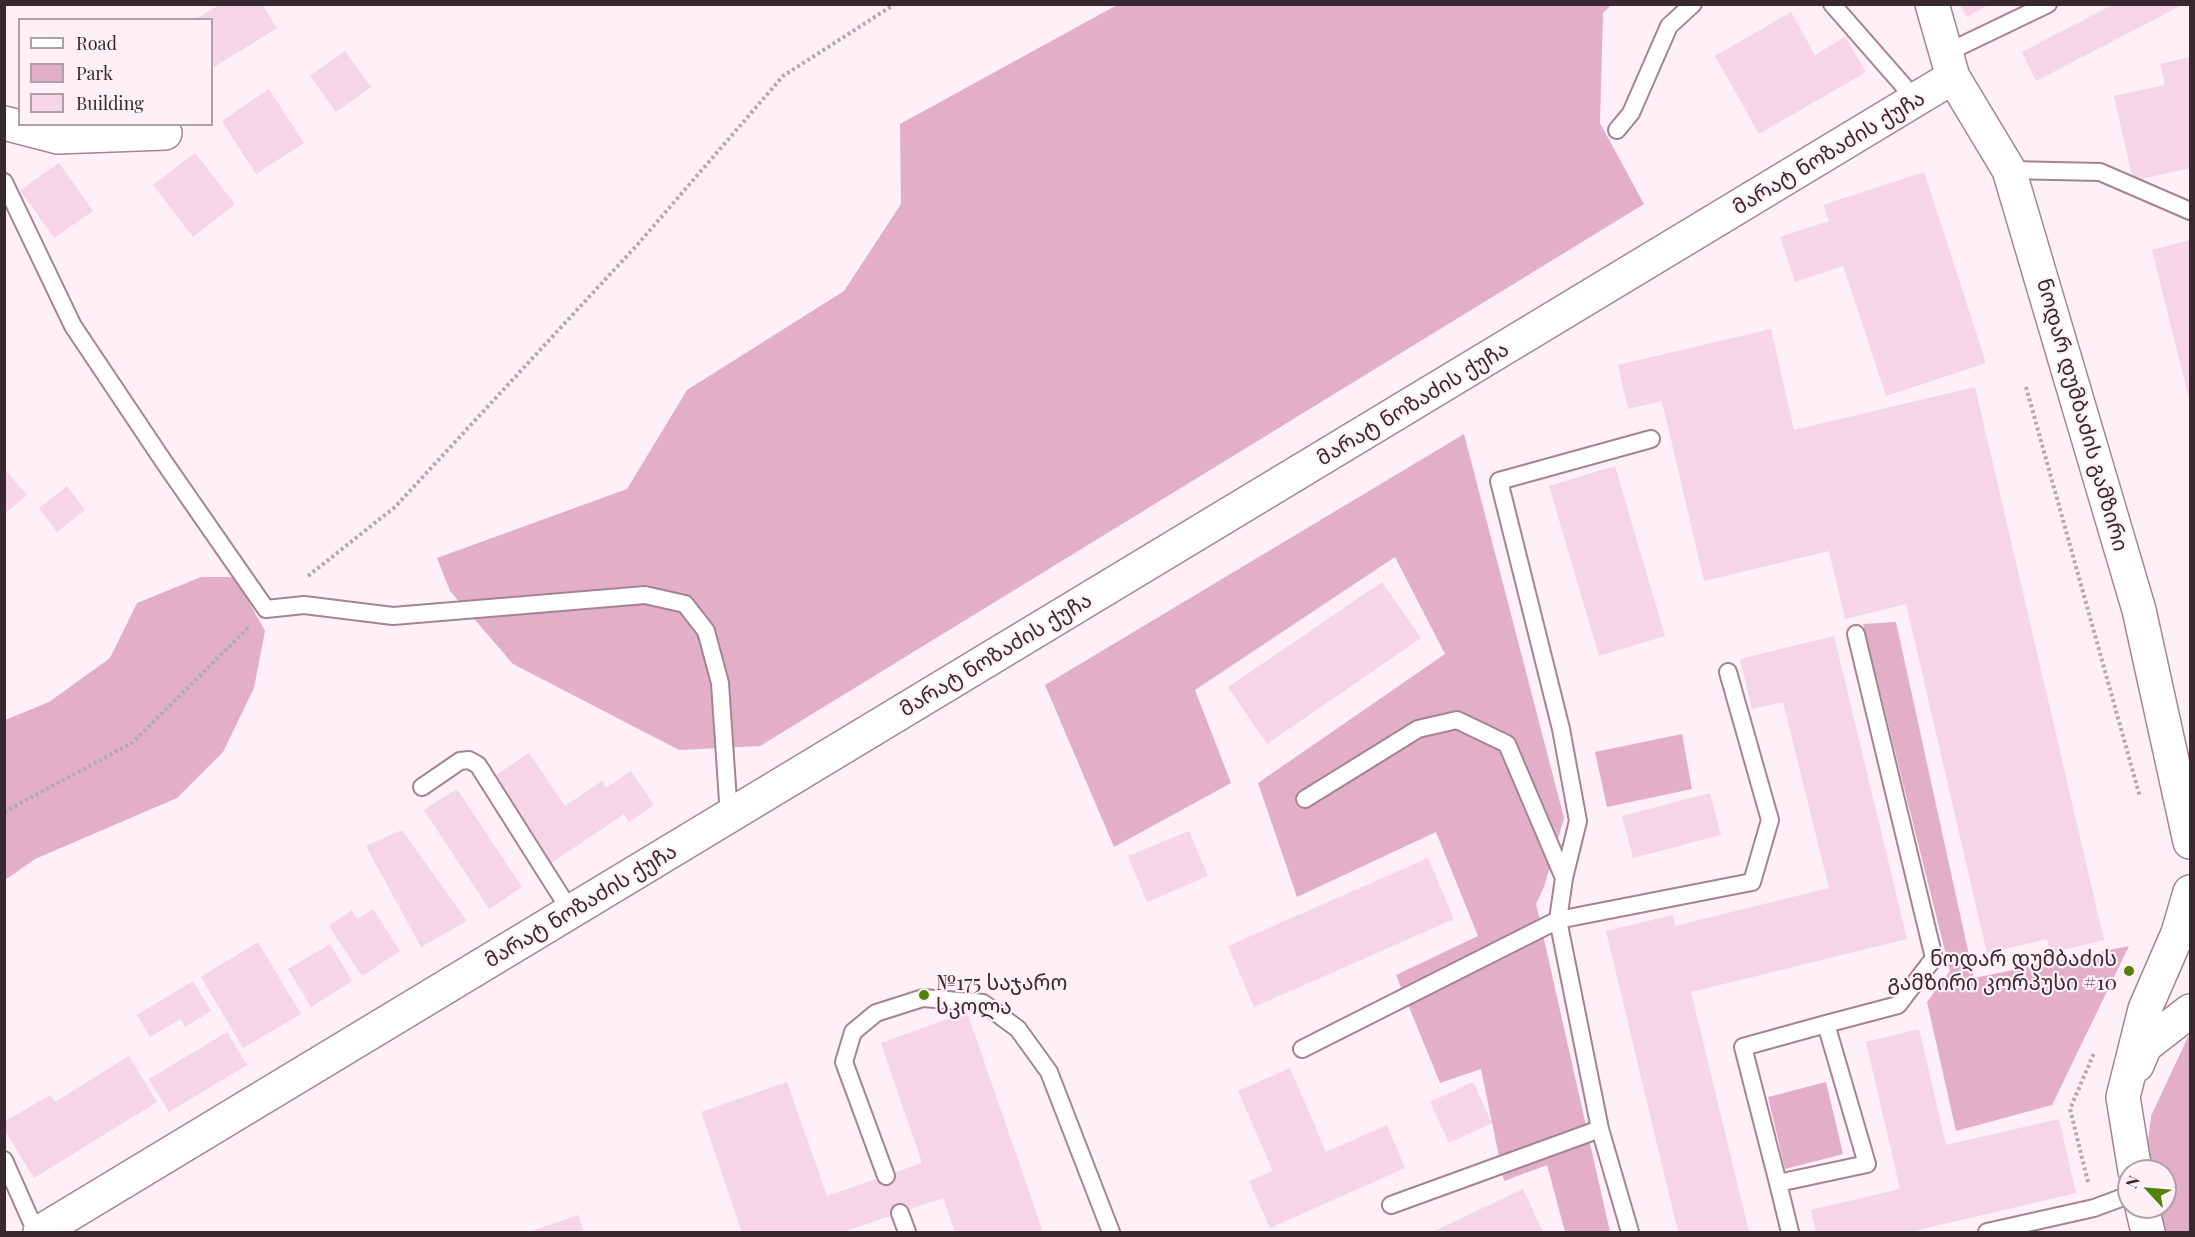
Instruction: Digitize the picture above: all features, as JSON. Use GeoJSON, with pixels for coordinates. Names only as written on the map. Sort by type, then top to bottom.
{"type":"FeatureCollection","features":[{"type":"Feature","properties":{"kind":"street","name":"ნოდარ დუმბაძის გამზირი"},"geometry":{"type":"LineString","coordinates":[[1932,4],[1949,65],[2009,170],[2139,610],[2190,842]]}},
{"type":"Feature","properties":{"kind":"street","name":"მარატ ნოზაძის ქუჩა"},"geometry":{"type":"LineString","coordinates":[[40,1233],[1916,100],[1949,65]]}},
{"type":"Feature","properties":{"kind":"street"},"geometry":{"type":"LineString","coordinates":[[4,123],[58,137],[165,133]]}},
{"type":"Feature","properties":{"kind":"street"},"geometry":{"type":"LineString","coordinates":[[2133,1159],[2123,1097],[2145,1009],[2178,933],[2190,892]]}},
{"type":"Feature","properties":{"kind":"street"},"geometry":{"type":"LineString","coordinates":[[2123,1097],[2145,1046],[2190,1011]]}},
{"type":"Feature","properties":{"kind":"lane"},"geometry":{"type":"LineString","coordinates":[[1617,130],[1631,113],[1670,26],[1693,4]]}},
{"type":"Feature","properties":{"kind":"lane"},"geometry":{"type":"LineString","coordinates":[[1832,4],[1916,100]]}},
{"type":"Feature","properties":{"kind":"lane"},"geometry":{"type":"LineString","coordinates":[[1949,65],[2048,4]]}},
{"type":"Feature","properties":{"kind":"lane"},"geometry":{"type":"LineString","coordinates":[[2009,170],[2100,172],[2190,211]]}},
{"type":"Feature","properties":{"kind":"lane"},"geometry":{"type":"LineString","coordinates":[[4,182],[73,326],[266,609],[304,605],[393,616],[645,595],[686,604],[706,631],[720,683],[729,816]]}},
{"type":"Feature","properties":{"kind":"lane"},"geometry":{"type":"LineString","coordinates":[[1630,1233],[1600,1129],[1558,920],[1564,878],[1578,821],[1561,729],[1499,481],[1651,439]]}},
{"type":"Feature","properties":{"kind":"lane"},"geometry":{"type":"LineString","coordinates":[[1790,1233],[1743,1047],[1898,1005],[1934,958],[1856,634]]}},
{"type":"Feature","properties":{"kind":"lane"},"geometry":{"type":"LineString","coordinates":[[1302,1049],[1558,920],[1752,882],[1770,820],[1728,672]]}},
{"type":"Feature","properties":{"kind":"lane"},"geometry":{"type":"LineString","coordinates":[[1305,799],[1418,729],[1457,720],[1507,744],[1564,878]]}},
{"type":"Feature","properties":{"kind":"lane"},"geometry":{"type":"LineString","coordinates":[[422,787],[460,761],[469,760],[478,765],[572,912]]}},
{"type":"Feature","properties":{"kind":"lane"},"geometry":{"type":"LineString","coordinates":[[886,1176],[844,1062],[853,1032],[876,1013],[923,998],[983,1003],[1018,1029],[1048,1072],[1111,1233]]}},
{"type":"Feature","properties":{"kind":"lane"},"geometry":{"type":"LineString","coordinates":[[1778,1183],[1867,1164],[1826,1024]]}},
{"type":"Feature","properties":{"kind":"lane"},"geometry":{"type":"LineString","coordinates":[[1391,1205],[1600,1129]]}},
{"type":"Feature","properties":{"kind":"lane"},"geometry":{"type":"LineString","coordinates":[[4,1160],[36,1233]]}},
{"type":"Feature","properties":{"kind":"lane"},"geometry":{"type":"LineString","coordinates":[[1987,1233],[2094,1208],[2117,1199]]}},
{"type":"Feature","properties":{"kind":"lane"},"geometry":{"type":"LineString","coordinates":[[900,1213],[907,1233]]}},
{"type":"Feature","properties":{"kind":"path"},"geometry":{"type":"LineString","coordinates":[[4,812],[132,743],[266,609],[395,507],[638,244],[783,76],[894,4]]}},
{"type":"Feature","properties":{"kind":"path"},"geometry":{"type":"LineString","coordinates":[[2026,387],[2140,798]]}},
{"type":"Feature","properties":{"kind":"path"},"geometry":{"type":"LineString","coordinates":[[2094,1208],[2070,1108],[2098,1043]]}},
{"type":"Feature","properties":{"kind":"green space"},"geometry":{"type":"Polygon","coordinates":[[[1117,5],[1611,5],[1603,13],[1600,123],[1644,204],[760,746],[679,750],[513,664],[450,591],[437,558],[627,489],[687,390],[844,291],[901,204],[900,124],[1117,5]]]}},
{"type":"Feature","properties":{"kind":"green space"},"geometry":{"type":"Polygon","coordinates":[[[1464,434],[1564,818],[1544,887],[1536,904],[1610,1232],[1565,1232],[1547,1165],[1504,1181],[1481,1069],[1440,1083],[1396,975],[1478,936],[1436,832],[1297,897],[1258,783],[1445,654],[1395,557],[1195,690],[1231,783],[1114,847],[1045,685],[1464,434]]]}},
{"type":"Feature","properties":{"kind":"green space"},"geometry":{"type":"Polygon","coordinates":[[[201,577],[235,577],[265,631],[254,688],[223,752],[177,798],[35,859],[5,880],[5,720],[49,702],[110,658],[137,603],[201,577]]]}},
{"type":"Feature","properties":{"kind":"green space"},"geometry":{"type":"Polygon","coordinates":[[[1896,622],[1974,978],[2129,946],[2052,1105],[1956,1131],[1927,1002],[1950,971],[1863,624],[1896,622]]]}},
{"type":"Feature","properties":{"kind":"green space"},"geometry":{"type":"Polygon","coordinates":[[[1682,734],[1692,789],[1607,807],[1595,752],[1682,734]]]}},
{"type":"Feature","properties":{"kind":"green space"},"geometry":{"type":"Polygon","coordinates":[[[2190,1036],[2190,1232],[2165,1232],[2161,1219],[2177,1219],[2177,1159],[2146,1159],[2151,1116],[2190,1036]]]}},
{"type":"Feature","properties":{"kind":"green space"},"geometry":{"type":"Polygon","coordinates":[[[1826,1082],[1843,1154],[1785,1169],[1768,1097],[1826,1082]]]}},
{"type":"Feature","properties":{"kind":"building"},"geometry":{"type":"Polygon","coordinates":[[[1960,4],[1990,4],[1967,17],[1960,4]]]}},
{"type":"Feature","properties":{"kind":"building"},"geometry":{"type":"Polygon","coordinates":[[[2114,4],[2184,4],[2036,81],[2022,52],[2114,4]]]}},
{"type":"Feature","properties":{"kind":"building"},"geometry":{"type":"Polygon","coordinates":[[[219,5],[262,5],[277,28],[214,67],[213,18],[197,18],[219,5]]]}},
{"type":"Feature","properties":{"kind":"building"},"geometry":{"type":"Polygon","coordinates":[[[1791,12],[1815,55],[1845,37],[1866,72],[1759,134],[1715,56],[1791,12]]]}},
{"type":"Feature","properties":{"kind":"building"},"geometry":{"type":"Polygon","coordinates":[[[345,51],[371,87],[336,112],[310,76],[345,51]]]}},
{"type":"Feature","properties":{"kind":"building"},"geometry":{"type":"Polygon","coordinates":[[[2190,57],[2190,168],[2133,181],[2114,96],[2165,85],[2160,64],[2190,57]]]}},
{"type":"Feature","properties":{"kind":"building"},"geometry":{"type":"Polygon","coordinates":[[[269,89],[304,143],[256,174],[222,121],[269,89]]]}},
{"type":"Feature","properties":{"kind":"building"},"geometry":{"type":"Polygon","coordinates":[[[195,153],[235,204],[193,237],[153,185],[195,153]]]}},
{"type":"Feature","properties":{"kind":"building"},"geometry":{"type":"Polygon","coordinates":[[[59,163],[93,211],[54,238],[20,190],[59,163]]]}},
{"type":"Feature","properties":{"kind":"building"},"geometry":{"type":"Polygon","coordinates":[[[1924,172],[1986,363],[1886,396],[1843,266],[1795,282],[1780,237],[1829,221],[1823,205],[1924,172]]]}},
{"type":"Feature","properties":{"kind":"building"},"geometry":{"type":"Polygon","coordinates":[[[2190,240],[2190,403],[2152,250],[2190,240]]]}},
{"type":"Feature","properties":{"kind":"building"},"geometry":{"type":"Polygon","coordinates":[[[1771,329],[1794,430],[1975,387],[2104,940],[2050,953],[2047,939],[1987,953],[1906,604],[1845,619],[1829,551],[1704,581],[1662,401],[1628,409],[1618,365],[1771,329]]]}},
{"type":"Feature","properties":{"kind":"building"},"geometry":{"type":"Polygon","coordinates":[[[1615,466],[1665,636],[1599,656],[1549,486],[1615,466]]]}},
{"type":"Feature","properties":{"kind":"building"},"geometry":{"type":"Polygon","coordinates":[[[4,469],[27,495],[4,514],[4,469]]]}},
{"type":"Feature","properties":{"kind":"building"},"geometry":{"type":"Polygon","coordinates":[[[67,486],[85,510],[57,532],[39,508],[67,486]]]}},
{"type":"Feature","properties":{"kind":"building"},"geometry":{"type":"Polygon","coordinates":[[[1382,582],[1421,638],[1267,744],[1228,687],[1382,582]]]}},
{"type":"Feature","properties":{"kind":"building"},"geometry":{"type":"Polygon","coordinates":[[[1834,636],[1907,939],[1691,992],[1749,1232],[1678,1232],[1606,931],[1673,915],[1675,926],[1829,888],[1783,702],[1752,709],[1740,659],[1834,636]]]}},
{"type":"Feature","properties":{"kind":"building"},"geometry":{"type":"Polygon","coordinates":[[[529,753],[565,806],[602,781],[606,788],[631,771],[654,805],[629,822],[624,814],[551,863],[493,777],[529,753]]]}},
{"type":"Feature","properties":{"kind":"building"},"geometry":{"type":"Polygon","coordinates":[[[457,789],[522,887],[489,909],[424,810],[457,789]]]}},
{"type":"Feature","properties":{"kind":"building"},"geometry":{"type":"Polygon","coordinates":[[[1710,793],[1721,835],[1633,858],[1622,816],[1710,793]]]}},
{"type":"Feature","properties":{"kind":"building"},"geometry":{"type":"Polygon","coordinates":[[[402,830],[467,921],[421,947],[366,846],[402,830]]]}},
{"type":"Feature","properties":{"kind":"building"},"geometry":{"type":"Polygon","coordinates":[[[1189,831],[1208,876],[1147,902],[1128,856],[1189,831]]]}},
{"type":"Feature","properties":{"kind":"building"},"geometry":{"type":"Polygon","coordinates":[[[1428,858],[1454,919],[1254,1007],[1228,946],[1428,858]]]}},
{"type":"Feature","properties":{"kind":"building"},"geometry":{"type":"Polygon","coordinates":[[[373,909],[400,951],[362,976],[329,926],[352,910],[357,919],[373,909]]]}},
{"type":"Feature","properties":{"kind":"building"},"geometry":{"type":"Polygon","coordinates":[[[258,942],[301,1014],[243,1048],[201,977],[258,942]]]}},
{"type":"Feature","properties":{"kind":"building"},"geometry":{"type":"Polygon","coordinates":[[[330,944],[352,981],[311,1007],[288,969],[330,944]]]}},
{"type":"Feature","properties":{"kind":"building"},"geometry":{"type":"Polygon","coordinates":[[[193,981],[211,1011],[185,1027],[180,1019],[150,1037],[137,1015],[193,981]]]}},
{"type":"Feature","properties":{"kind":"building"},"geometry":{"type":"Polygon","coordinates":[[[967,1012],[1043,1232],[955,1232],[943,1198],[843,1232],[742,1232],[701,1112],[787,1082],[827,1196],[922,1163],[881,1043],[967,1012]]]}},
{"type":"Feature","properties":{"kind":"building"},"geometry":{"type":"Polygon","coordinates":[[[1919,1029],[1946,1145],[2059,1119],[2076,1193],[1910,1232],[1816,1232],[1811,1210],[1900,1189],[1866,1042],[1919,1029]]]}},
{"type":"Feature","properties":{"kind":"building"},"geometry":{"type":"Polygon","coordinates":[[[227,1032],[247,1065],[169,1112],[149,1079],[227,1032]]]}},
{"type":"Feature","properties":{"kind":"building"},"geometry":{"type":"Polygon","coordinates":[[[129,1056],[157,1102],[34,1178],[4,1129],[4,1122],[50,1095],[55,1102],[129,1056]]]}},
{"type":"Feature","properties":{"kind":"building"},"geometry":{"type":"Polygon","coordinates":[[[1290,1068],[1326,1152],[1387,1125],[1405,1168],[1270,1228],[1249,1181],[1273,1171],[1238,1091],[1290,1068]]]}},
{"type":"Feature","properties":{"kind":"building"},"geometry":{"type":"Polygon","coordinates":[[[1473,1082],[1492,1123],[1449,1143],[1430,1102],[1473,1082]]]}},
{"type":"Feature","properties":{"kind":"building"},"geometry":{"type":"Polygon","coordinates":[[[1523,1189],[1543,1232],[1432,1232],[1523,1189]]]}},
{"type":"Feature","properties":{"kind":"building"},"geometry":{"type":"Polygon","coordinates":[[[578,1215],[584,1232],[529,1232],[578,1215]]]}},
{"type":"Feature","properties":{"kind":"place","name":"ნოდარ დუმბაძის გამზირი კორპუსი #10"},"geometry":{"type":"Point","coordinates":[2129,971]}},
{"type":"Feature","properties":{"kind":"place","name":"№175 საჯარო სკოლა"},"geometry":{"type":"Point","coordinates":[924,995]}}]}
